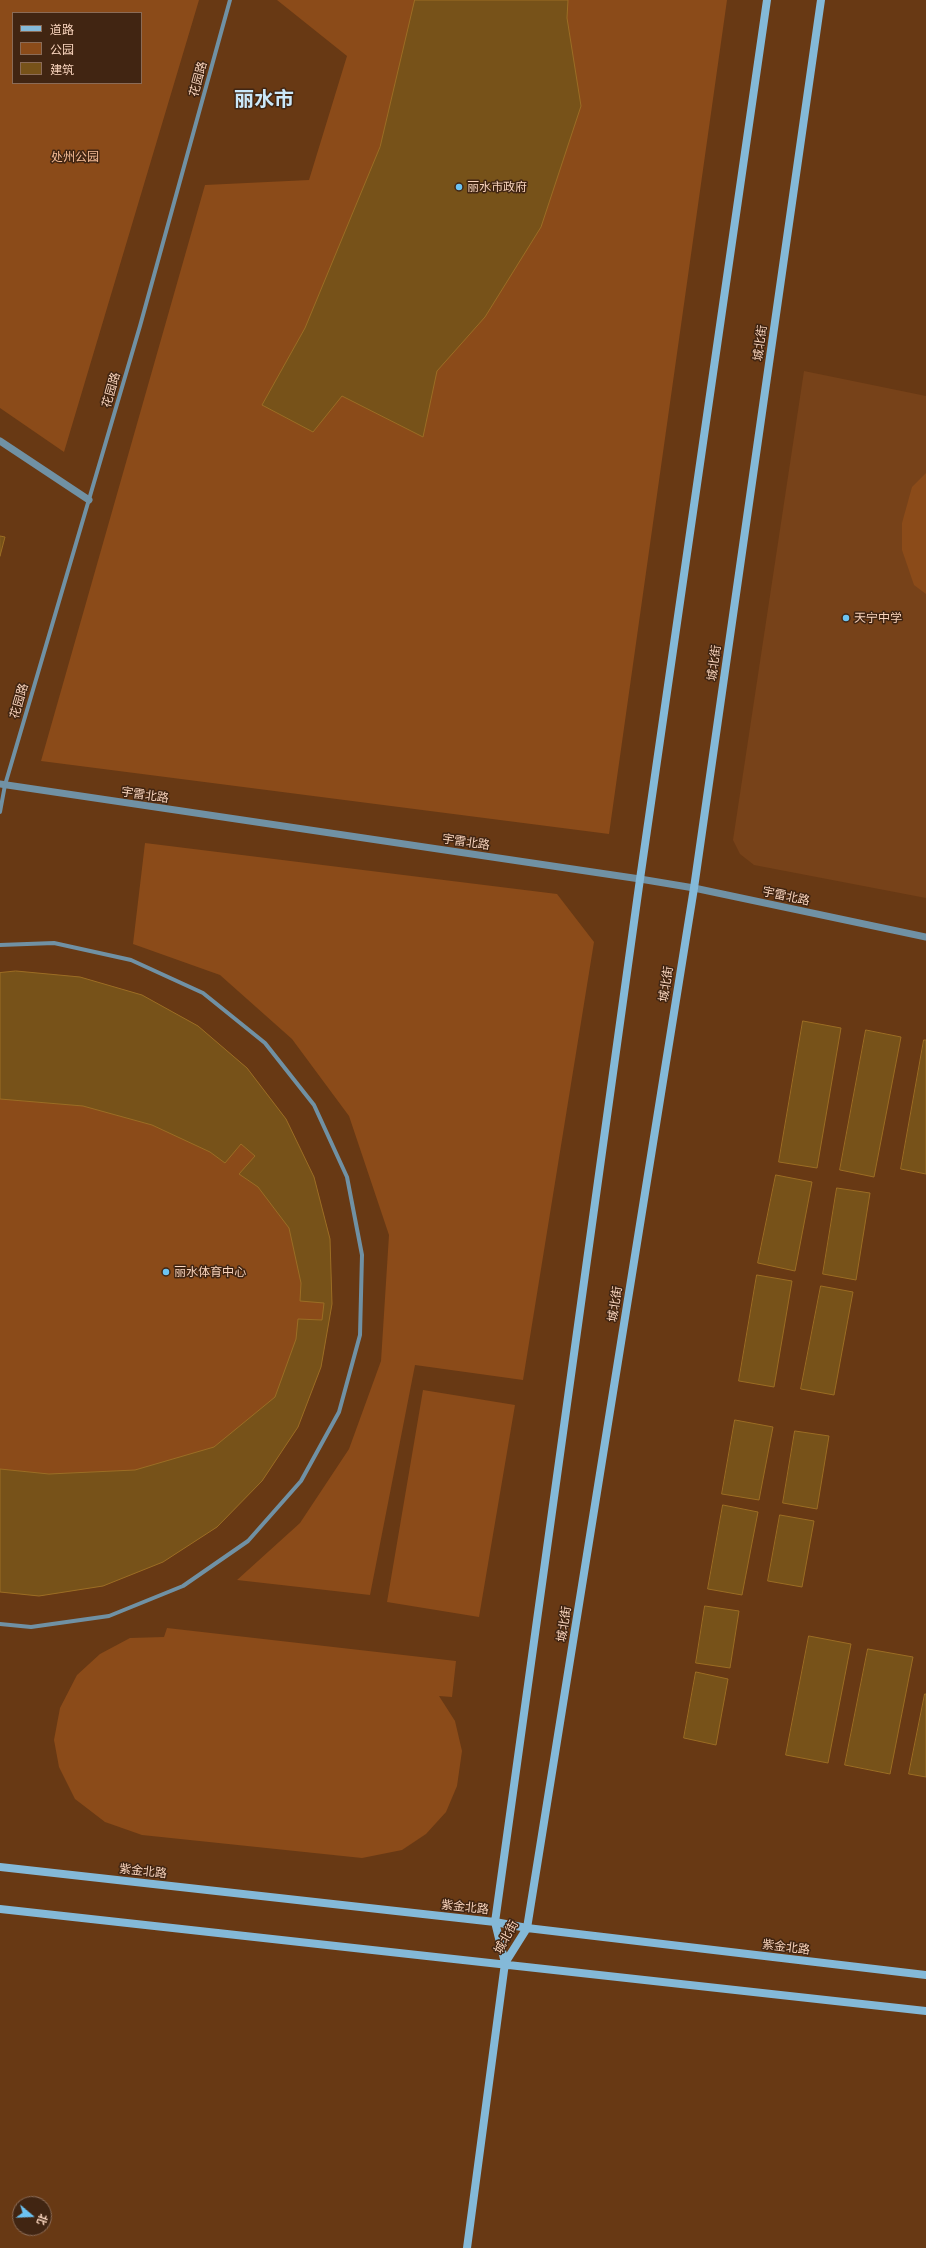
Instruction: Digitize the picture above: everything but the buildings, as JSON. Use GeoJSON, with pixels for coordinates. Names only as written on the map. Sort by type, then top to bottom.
{"type":"FeatureCollection","features":[{"type":"Feature","properties":{"kind":"main road","name":"城北街"},"geometry":{"type":"LineString","coordinates":[[467,2248],[505,1963],[495,1922],[640,879],[768,0]]}},
{"type":"Feature","properties":{"kind":"main road","name":"城北街"},"geometry":{"type":"LineString","coordinates":[[505,1963],[527,1928],[694,888],[821,0]]}},
{"type":"Feature","properties":{"kind":"main road","name":"紫金北路"},"geometry":{"type":"LineString","coordinates":[[0,1867],[495,1922],[527,1928],[926,1975]]}},
{"type":"Feature","properties":{"kind":"main road"},"geometry":{"type":"LineString","coordinates":[[0,1909],[505,1963],[926,2011]]}},
{"type":"Feature","properties":{"kind":"street","name":"花园路"},"geometry":{"type":"LineString","coordinates":[[0,812],[3,784],[140,326],[230,0]]}},
{"type":"Feature","properties":{"kind":"street"},"geometry":{"type":"LineString","coordinates":[[0,441],[89,500]]}},
{"type":"Feature","properties":{"kind":"street","name":"宇雷北路"},"geometry":{"type":"LineString","coordinates":[[3,784],[640,879],[694,888],[926,937]]}},
{"type":"Feature","properties":{"kind":"street"},"geometry":{"type":"LineString","coordinates":[[0,945],[54,943],[132,960],[203,993],[265,1043],[314,1105],[347,1177],[362,1255],[360,1335],[339,1412],[301,1482],[248,1541],[183,1586],[109,1616],[31,1627],[0,1624]]}},
{"type":"Feature","properties":{"kind":"shaded area","name":"天宁中学"},"geometry":{"type":"Polygon","coordinates":[[[804,371],[926,396],[926,898],[754,865],[740,854],[733,840],[804,371]]]}},
{"type":"Feature","properties":{"kind":"green space","name":"处州公园"},"geometry":{"type":"Polygon","coordinates":[[[0,0],[199,0],[64,452],[0,408],[0,0]]]}},
{"type":"Feature","properties":{"kind":"green space"},"geometry":{"type":"Polygon","coordinates":[[[277,0],[727,0],[609,834],[41,761],[205,185],[309,180],[347,56],[277,0]]]}},
{"type":"Feature","properties":{"kind":"green space"},"geometry":{"type":"Polygon","coordinates":[[[926,473],[926,594],[914,585],[902,550],[902,523],[912,487],[926,473]]]}},
{"type":"Feature","properties":{"kind":"green space"},"geometry":{"type":"Polygon","coordinates":[[[145,843],[557,894],[594,942],[523,1380],[415,1365],[370,1595],[237,1580],[300,1523],[349,1449],[381,1361],[389,1235],[349,1116],[292,1039],[220,975],[133,944],[145,843]]]}},
{"type":"Feature","properties":{"kind":"green space","name":"丽水体育中心"},"geometry":{"type":"Polygon","coordinates":[[[16,971],[80,977],[142,995],[198,1026],[247,1068],[286,1119],[314,1177],[330,1239],[332,1304],[321,1367],[298,1427],[262,1481],[217,1527],[163,1562],[103,1586],[39,1596],[0,1592],[0,973],[16,971]]]}},
{"type":"Feature","properties":{"kind":"green space"},"geometry":{"type":"Polygon","coordinates":[[[423,1390],[515,1405],[479,1617],[387,1602],[423,1390]]]}},
{"type":"Feature","properties":{"kind":"green space"},"geometry":{"type":"Polygon","coordinates":[[[167,1628],[456,1661],[452,1697],[439,1696],[455,1721],[462,1751],[457,1786],[446,1812],[426,1834],[402,1850],[362,1858],[142,1835],[105,1822],[75,1799],[59,1767],[54,1740],[60,1708],[77,1675],[100,1654],[130,1638],[164,1637],[167,1628]]]}},
{"type":"Feature","properties":{"kind":"place","name":"丽水市政府"},"geometry":{"type":"Point","coordinates":[459,187]}},
{"type":"Feature","properties":{"kind":"place","name":"天宁中学"},"geometry":{"type":"Point","coordinates":[846,618]}},
{"type":"Feature","properties":{"kind":"place","name":"丽水体育中心"},"geometry":{"type":"Point","coordinates":[166,1272]}},
{"type":"Feature","properties":{"kind":"district","name":"丽水市"},"geometry":{"type":"Point","coordinates":[264,99]}}]}
